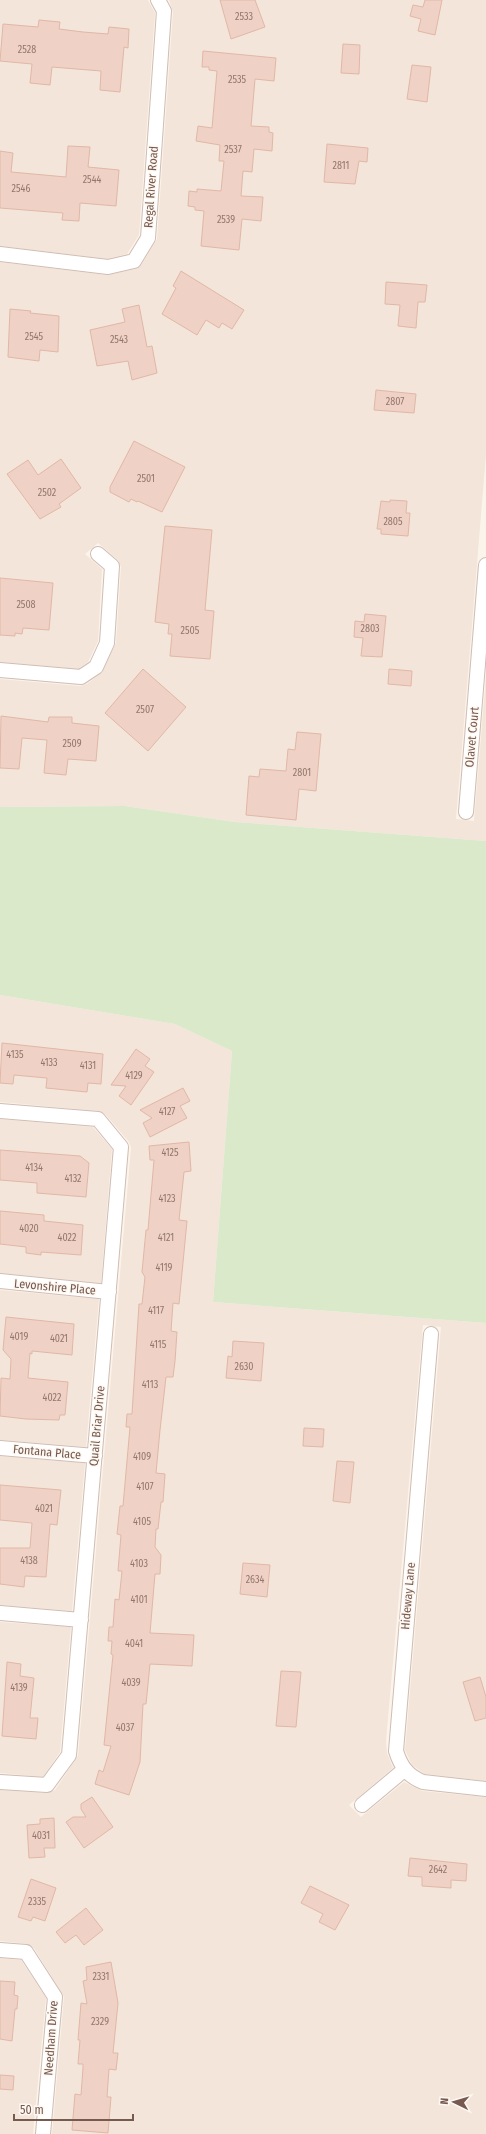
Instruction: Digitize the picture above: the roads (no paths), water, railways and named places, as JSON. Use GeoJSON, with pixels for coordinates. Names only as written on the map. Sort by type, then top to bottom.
{"type":"FeatureCollection","features":[{"type":"Feature","properties":{"kind":"street","name":"Regal River Road"},"geometry":{"type":"LineString","coordinates":[[0,254],[108,267],[134,260],[148,238],[164,11],[158,0]]}},
{"type":"Feature","properties":{"kind":"street"},"geometry":{"type":"LineString","coordinates":[[0,670],[81,677],[96,667],[107,643],[112,566],[98,554]]}},
{"type":"Feature","properties":{"kind":"street","name":"Olavet Court"},"geometry":{"type":"LineString","coordinates":[[466,812],[486,565]]}},
{"type":"Feature","properties":{"kind":"street","name":"Quail Briar Drive"},"geometry":{"type":"LineString","coordinates":[[0,1111],[98,1119],[121,1147],[69,1755],[47,1785],[0,1782]]}},
{"type":"Feature","properties":{"kind":"street","name":"Levonshire Place"},"geometry":{"type":"LineString","coordinates":[[0,1282],[109,1292]]}},
{"type":"Feature","properties":{"kind":"street","name":"Hideway Lane"},"geometry":{"type":"LineString","coordinates":[[404,1770],[396,1751],[395,1742],[431,1334]]}},
{"type":"Feature","properties":{"kind":"street","name":"Fontana Place"},"geometry":{"type":"LineString","coordinates":[[0,1448],[95,1456]]}},
{"type":"Feature","properties":{"kind":"street"},"geometry":{"type":"LineString","coordinates":[[0,1613],[81,1620]]}},
{"type":"Feature","properties":{"kind":"street"},"geometry":{"type":"LineString","coordinates":[[362,1805],[404,1770],[413,1778],[423,1782],[486,1789]]}},
{"type":"Feature","properties":{"kind":"street","name":"Needham Drive"},"geometry":{"type":"LineString","coordinates":[[0,1950],[26,1952],[55,1997],[43,2134]]}}]}
